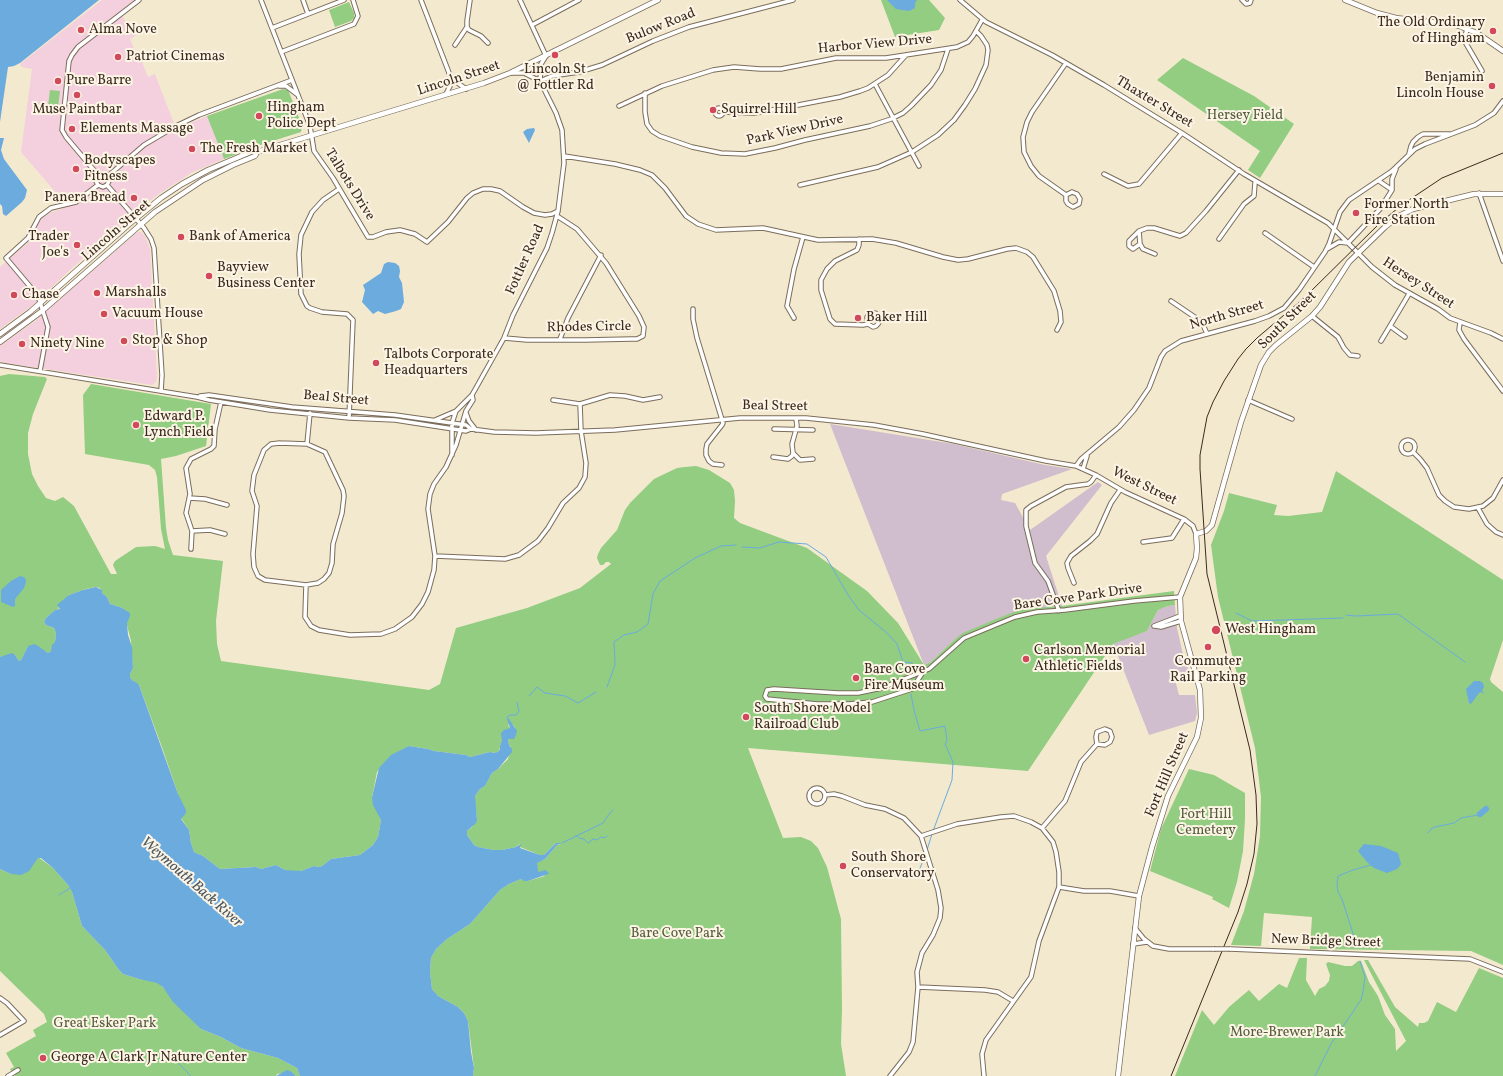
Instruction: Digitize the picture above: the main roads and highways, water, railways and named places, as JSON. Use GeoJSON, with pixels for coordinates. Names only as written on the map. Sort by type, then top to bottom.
{"type":"FeatureCollection","features":[{"type":"Feature","properties":{"kind":"main road","name":"Lincoln Street"},"geometry":{"type":"LineString","coordinates":[[0,334],[40,303],[136,218],[166,194],[192,178],[253,151],[257,152],[467,89],[510,73],[658,0]]}},
{"type":"Feature","properties":{"kind":"main road"},"geometry":{"type":"LineString","coordinates":[[1345,0],[1355,2],[1377,13],[1396,18],[1449,24],[1467,29],[1477,33],[1503,51]]}},
{"type":"Feature","properties":{"kind":"main road","name":"Lincoln Street"},"geometry":{"type":"LineString","coordinates":[[0,342],[42,311],[155,212],[190,188],[255,156],[257,152]]}},
{"type":"Feature","properties":{"kind":"main road","name":"South Street"},"geometry":{"type":"LineString","coordinates":[[1196,534],[1206,531],[1212,525],[1233,447],[1261,365],[1269,352],[1312,316],[1326,299],[1346,266],[1389,224],[1404,212],[1479,193],[1503,194]]}},
{"type":"Feature","properties":{"kind":"main road","name":"Fort Hill Street"},"geometry":{"type":"LineString","coordinates":[[1118,1076],[1139,896],[1168,796],[1197,737],[1201,718],[1200,690],[1180,618],[1180,597],[1196,558],[1196,534]]}},
{"type":"Feature","properties":{"kind":"water"},"geometry":{"type":"Polygon","coordinates":[[[0,0],[99,0],[20,63],[8,67],[0,122],[0,0]]]}},
{"type":"Feature","properties":{"kind":"water"},"geometry":{"type":"Polygon","coordinates":[[[887,0],[917,0],[915,3],[915,8],[909,11],[896,9],[887,0]]]}},
{"type":"Feature","properties":{"kind":"water"},"geometry":{"type":"Polygon","coordinates":[[[534,128],[535,130],[529,143],[523,132],[527,129],[534,128]]]}},
{"type":"Feature","properties":{"kind":"water"},"geometry":{"type":"Polygon","coordinates":[[[0,138],[4,138],[1,150],[4,159],[27,190],[25,198],[22,202],[6,216],[3,214],[2,206],[0,204],[0,138]]]}},
{"type":"Feature","properties":{"kind":"water"},"geometry":{"type":"Polygon","coordinates":[[[388,262],[395,263],[399,266],[399,277],[402,283],[404,302],[401,309],[396,311],[385,314],[378,311],[373,314],[362,302],[365,290],[363,285],[381,273],[384,264],[388,262]]]}},
{"type":"Feature","properties":{"kind":"water"},"geometry":{"type":"Polygon","coordinates":[[[20,576],[24,577],[26,582],[24,588],[15,599],[15,606],[13,607],[1,602],[1,590],[11,581],[20,576]]]}},
{"type":"Feature","properties":{"kind":"water","name":"Weymouth Back River"},"geometry":{"type":"Polygon","coordinates":[[[96,587],[102,590],[102,593],[107,597],[110,604],[120,607],[130,613],[127,623],[128,635],[132,647],[133,668],[130,677],[139,685],[178,794],[186,810],[186,813],[181,819],[189,830],[194,852],[203,856],[220,869],[256,867],[261,869],[276,865],[285,870],[301,871],[314,866],[322,866],[331,859],[360,855],[373,845],[378,837],[381,820],[373,805],[372,797],[379,768],[391,755],[409,746],[466,755],[470,757],[490,752],[495,753],[500,749],[502,740],[501,733],[510,728],[507,718],[509,719],[517,731],[514,739],[508,739],[512,752],[498,769],[492,773],[485,786],[480,789],[475,796],[477,820],[476,823],[467,831],[467,835],[474,845],[478,847],[502,850],[516,847],[521,844],[520,848],[540,855],[544,855],[556,843],[562,843],[557,845],[545,859],[537,863],[539,872],[545,870],[549,873],[548,874],[528,881],[521,879],[500,890],[470,924],[447,939],[436,949],[431,958],[430,972],[432,989],[438,996],[458,1007],[464,1013],[468,1021],[474,1068],[473,1076],[300,1076],[297,1068],[278,1058],[241,1048],[221,1037],[201,1029],[173,1002],[163,987],[157,983],[123,974],[105,950],[82,926],[72,892],[68,885],[53,868],[41,858],[38,858],[29,871],[21,875],[11,874],[0,869],[0,657],[12,653],[19,661],[21,660],[28,646],[35,644],[48,653],[51,651],[52,645],[55,642],[56,633],[54,628],[46,625],[44,622],[46,618],[55,610],[60,609],[57,605],[69,595],[96,587]]]}},
{"type":"Feature","properties":{"kind":"water"},"geometry":{"type":"Polygon","coordinates":[[[1474,681],[1480,681],[1483,683],[1484,687],[1482,690],[1484,694],[1481,692],[1479,693],[1471,704],[1469,703],[1466,689],[1474,681]]]}},
{"type":"Feature","properties":{"kind":"water"},"geometry":{"type":"Polygon","coordinates":[[[1364,844],[1381,846],[1398,853],[1401,864],[1397,869],[1387,873],[1374,868],[1358,851],[1364,844]]]}},
{"type":"Feature","properties":{"kind":"water"},"geometry":{"type":"Polygon","coordinates":[[[287,1070],[296,1076],[276,1076],[287,1070]]]}},
{"type":"Feature","properties":{"kind":"waterway"},"geometry":{"type":"LineString","coordinates":[[742,547],[760,548],[779,542],[807,544],[826,557],[848,595],[859,610],[887,633],[897,644],[903,662],[912,663],[916,668]]}},
{"type":"Feature","properties":{"kind":"waterway"},"geometry":{"type":"LineString","coordinates":[[607,687],[615,665],[614,642],[624,635],[637,632],[648,624],[653,594],[660,581],[695,558],[721,546],[736,545]]}},
{"type":"Feature","properties":{"kind":"waterway"},"geometry":{"type":"LineString","coordinates":[[1236,613],[1252,621],[1343,618]]}},
{"type":"Feature","properties":{"kind":"waterway"},"geometry":{"type":"LineString","coordinates":[[1346,615],[1398,614],[1465,662]]}},
{"type":"Feature","properties":{"kind":"waterway"},"geometry":{"type":"LineString","coordinates":[[529,696],[537,687],[545,693],[565,696],[578,703],[596,692]]}},
{"type":"Feature","properties":{"kind":"waterway"},"geometry":{"type":"LineString","coordinates":[[911,694],[920,731],[945,726],[947,741],[945,744],[953,762],[952,780],[933,831]]}},
{"type":"Feature","properties":{"kind":"waterway"},"geometry":{"type":"LineString","coordinates":[[508,720],[507,717],[510,715],[516,715],[519,711],[517,702]]}},
{"type":"Feature","properties":{"kind":"waterway"},"geometry":{"type":"LineString","coordinates":[[1480,814],[1486,809]]}},
{"type":"Feature","properties":{"kind":"waterway"},"geometry":{"type":"LineString","coordinates":[[562,843],[603,823],[613,810]]}},
{"type":"Feature","properties":{"kind":"waterway"},"geometry":{"type":"LineString","coordinates":[[1428,833],[1435,827],[1454,823],[1461,818],[1478,815]]}},
{"type":"Feature","properties":{"kind":"waterway"},"geometry":{"type":"LineString","coordinates":[[927,850],[932,834]]}},
{"type":"Feature","properties":{"kind":"waterway"},"geometry":{"type":"LineString","coordinates":[[576,835],[588,843],[593,839],[597,840],[601,837],[604,838],[607,836]]}},
{"type":"Feature","properties":{"kind":"waterway"},"geometry":{"type":"LineString","coordinates":[[919,871],[925,855]]}},
{"type":"Feature","properties":{"kind":"waterway"},"geometry":{"type":"LineString","coordinates":[[1357,946],[1342,899],[1338,892],[1338,876],[1371,865]]}},
{"type":"Feature","properties":{"kind":"waterway"},"geometry":{"type":"LineString","coordinates":[[59,895],[70,888]]}},
{"type":"Feature","properties":{"kind":"waterway"},"geometry":{"type":"LineString","coordinates":[[1315,1076],[1331,1044],[1361,1000],[1365,977],[1360,961]]}},
{"type":"Feature","properties":{"kind":"waterway"},"geometry":{"type":"LineString","coordinates":[[179,1064],[191,1076]]}},
{"type":"Feature","properties":{"kind":"railway"},"geometry":{"type":"LineString","coordinates":[[1171,1076],[1238,912],[1247,884],[1254,854],[1257,824],[1256,795],[1250,750],[1207,574],[1200,469],[1200,455],[1207,417],[1224,381],[1246,349],[1304,298],[1381,222],[1403,204],[1442,178],[1503,153]]}},
{"type":"Feature","properties":{"kind":"place","name":"Alma Nove"},"geometry":{"type":"Point","coordinates":[81,30]}},
{"type":"Feature","properties":{"kind":"place","name":"The Old Ordinary of Hingham"},"geometry":{"type":"Point","coordinates":[1493,31]}},
{"type":"Feature","properties":{"kind":"place","name":"Lincoln St @ Fottler Rd"},"geometry":{"type":"Point","coordinates":[555,55]}},
{"type":"Feature","properties":{"kind":"place","name":"Patriot Cinemas"},"geometry":{"type":"Point","coordinates":[118,57]}},
{"type":"Feature","properties":{"kind":"place","name":"Pure Barre"},"geometry":{"type":"Point","coordinates":[58,81]}},
{"type":"Feature","properties":{"kind":"place","name":"Benjamin Lincoln House"},"geometry":{"type":"Point","coordinates":[1492,86]}},
{"type":"Feature","properties":{"kind":"place","name":"Muse Paintbar"},"geometry":{"type":"Point","coordinates":[77,95]}},
{"type":"Feature","properties":{"kind":"place","name":"Squirrel Hill"},"geometry":{"type":"Point","coordinates":[713,110]}},
{"type":"Feature","properties":{"kind":"place","name":"Hingham Police Dept"},"geometry":{"type":"Point","coordinates":[259,116]}},
{"type":"Feature","properties":{"kind":"place","name":"Elements Massage"},"geometry":{"type":"Point","coordinates":[72,129]}},
{"type":"Feature","properties":{"kind":"place","name":"The Fresh Market"},"geometry":{"type":"Point","coordinates":[192,149]}},
{"type":"Feature","properties":{"kind":"place","name":"Bodyscapes Fitness"},"geometry":{"type":"Point","coordinates":[76,169]}},
{"type":"Feature","properties":{"kind":"place","name":"Panera Bread"},"geometry":{"type":"Point","coordinates":[134,198]}},
{"type":"Feature","properties":{"kind":"place","name":"Former North Fire Station"},"geometry":{"type":"Point","coordinates":[1356,213]}},
{"type":"Feature","properties":{"kind":"place","name":"Bank of America"},"geometry":{"type":"Point","coordinates":[181,237]}},
{"type":"Feature","properties":{"kind":"place","name":"Trader Joe's"},"geometry":{"type":"Point","coordinates":[77,245]}},
{"type":"Feature","properties":{"kind":"place","name":"Bayview Business Center"},"geometry":{"type":"Point","coordinates":[209,276]}},
{"type":"Feature","properties":{"kind":"place","name":"Marshalls"},"geometry":{"type":"Point","coordinates":[97,293]}},
{"type":"Feature","properties":{"kind":"place","name":"Chase"},"geometry":{"type":"Point","coordinates":[14,295]}},
{"type":"Feature","properties":{"kind":"place","name":"Vacuum House"},"geometry":{"type":"Point","coordinates":[104,314]}},
{"type":"Feature","properties":{"kind":"place","name":"Baker Hill"},"geometry":{"type":"Point","coordinates":[858,318]}},
{"type":"Feature","properties":{"kind":"place","name":"Stop & Shop"},"geometry":{"type":"Point","coordinates":[124,341]}},
{"type":"Feature","properties":{"kind":"place","name":"Ninety Nine"},"geometry":{"type":"Point","coordinates":[22,344]}},
{"type":"Feature","properties":{"kind":"place","name":"Talbots Corporate Headquarters"},"geometry":{"type":"Point","coordinates":[376,363]}},
{"type":"Feature","properties":{"kind":"place","name":"Edward P. Lynch Field"},"geometry":{"type":"Point","coordinates":[136,425]}},
{"type":"Feature","properties":{"kind":"place","name":"West Hingham"},"geometry":{"type":"Point","coordinates":[1216,630]}},
{"type":"Feature","properties":{"kind":"place","name":"Commuter Rail Parking"},"geometry":{"type":"Point","coordinates":[1208,647]}},
{"type":"Feature","properties":{"kind":"place","name":"Carlson Memorial Athletic Fields"},"geometry":{"type":"Point","coordinates":[1026,659]}},
{"type":"Feature","properties":{"kind":"place","name":"Bare Cove Fire Museum"},"geometry":{"type":"Point","coordinates":[856,678]}},
{"type":"Feature","properties":{"kind":"place","name":"South Shore Model Railroad Club"},"geometry":{"type":"Point","coordinates":[746,717]}},
{"type":"Feature","properties":{"kind":"place","name":"South Shore Conservatory"},"geometry":{"type":"Point","coordinates":[843,866]}},
{"type":"Feature","properties":{"kind":"place","name":"George A Clark Jr Nature Center"},"geometry":{"type":"Point","coordinates":[43,1058]}},
{"type":"Feature","properties":{"kind":"park label","name":"Hersey Field"},"geometry":{"type":"Point","coordinates":[1245,116]}},
{"type":"Feature","properties":{"kind":"park label","name":"Fort Hill Cemetery"},"geometry":{"type":"Point","coordinates":[1206,824]}},
{"type":"Feature","properties":{"kind":"park label","name":"Bare Cove Park"},"geometry":{"type":"Point","coordinates":[677,934]}},
{"type":"Feature","properties":{"kind":"park label","name":"Great Esker Park"},"geometry":{"type":"Point","coordinates":[105,1024]}},
{"type":"Feature","properties":{"kind":"park label","name":"More-Brewer Park"},"geometry":{"type":"Point","coordinates":[1287,1033]}}]}
